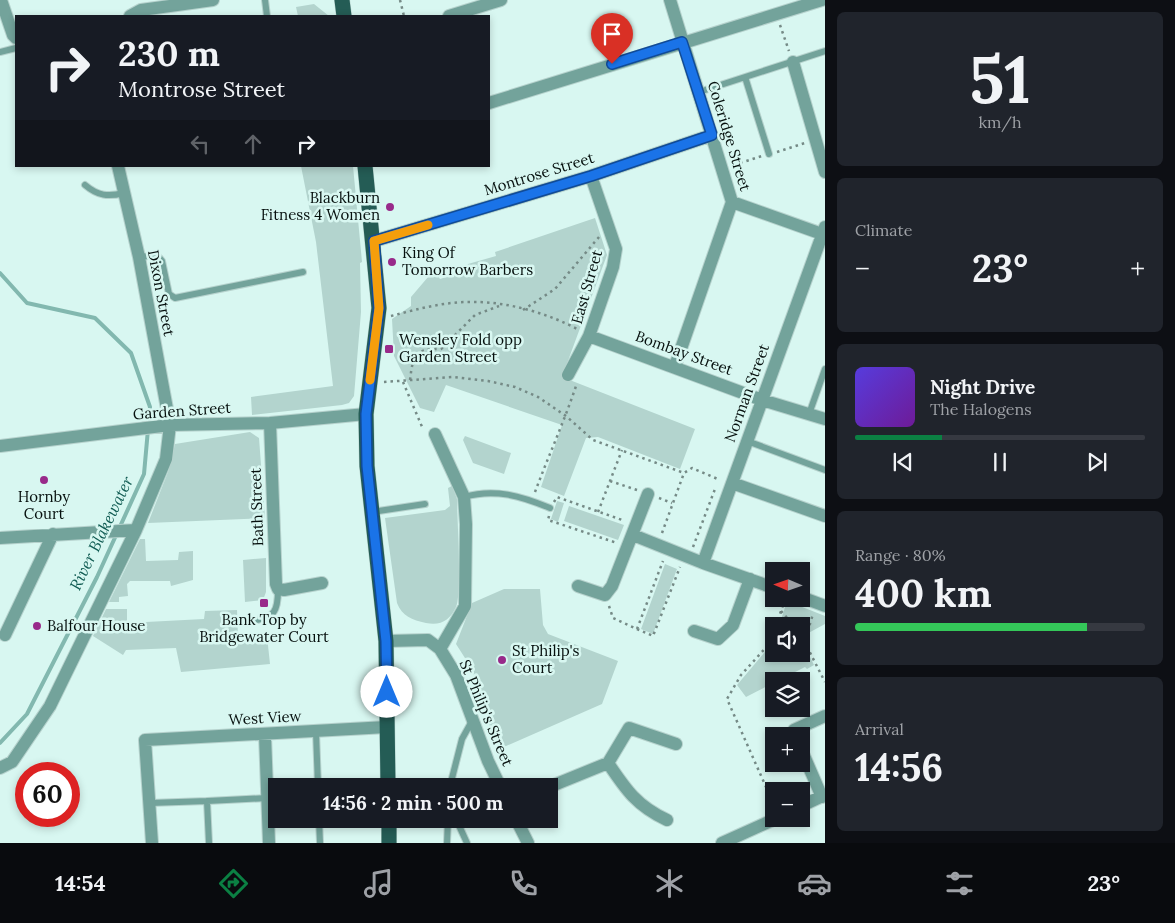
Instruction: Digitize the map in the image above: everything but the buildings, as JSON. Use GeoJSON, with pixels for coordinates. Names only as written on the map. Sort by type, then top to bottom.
{"type":"FeatureCollection","features":[{"type":"Feature","properties":{"kind":"main road"},"geometry":{"type":"LineString","coordinates":[[342,0],[344,15]]}},
{"type":"Feature","properties":{"kind":"main road"},"geometry":{"type":"LineString","coordinates":[[365,167],[374,241],[379,308],[366,414],[367,466],[386,641],[388,778]]}},
{"type":"Feature","properties":{"kind":"main road"},"geometry":{"type":"LineString","coordinates":[[389,828],[389,843]]}},
{"type":"Feature","properties":{"kind":"street"},"geometry":{"type":"LineString","coordinates":[[1,0],[15,37]]}},
{"type":"Feature","properties":{"kind":"street"},"geometry":{"type":"LineString","coordinates":[[137,9],[213,0]]}},
{"type":"Feature","properties":{"kind":"street"},"geometry":{"type":"LineString","coordinates":[[456,15],[501,0]]}},
{"type":"Feature","properties":{"kind":"street","name":"Coleridge Street"},"geometry":{"type":"LineString","coordinates":[[670,0],[732,202],[676,366]]}},
{"type":"Feature","properties":{"kind":"street"},"geometry":{"type":"LineString","coordinates":[[490,103],[820,0]]}},
{"type":"Feature","properties":{"kind":"street"},"geometry":{"type":"LineString","coordinates":[[793,62],[820,138],[825,172]]}},
{"type":"Feature","properties":{"kind":"street","name":"Montrose Street"},"geometry":{"type":"LineString","coordinates":[[374,241],[591,176],[712,135]]}},
{"type":"Feature","properties":{"kind":"street","name":"Dixon Street"},"geometry":{"type":"LineString","coordinates":[[0,768],[12,762],[50,706],[130,530],[166,459],[170,426],[139,257],[118,167]]}},
{"type":"Feature","properties":{"kind":"street","name":"East Street"},"geometry":{"type":"LineString","coordinates":[[568,375],[589,336],[613,267],[616,249],[591,176]]}},
{"type":"Feature","properties":{"kind":"street"},"geometry":{"type":"LineString","coordinates":[[732,202],[824,232]]}},
{"type":"Feature","properties":{"kind":"street","name":"Norman Street"},"geometry":{"type":"LineString","coordinates":[[703,563],[824,232]]}},
{"type":"Feature","properties":{"kind":"street","name":"Bombay Street"},"geometry":{"type":"LineString","coordinates":[[589,336],[676,366],[762,400],[825,419]]}},
{"type":"Feature","properties":{"kind":"street","name":"Garden Street"},"geometry":{"type":"LineString","coordinates":[[0,446],[170,426],[270,423],[366,414]]}},
{"type":"Feature","properties":{"kind":"street","name":"Bath Street"},"geometry":{"type":"LineString","coordinates":[[270,423],[276,584],[278,589]]}},
{"type":"Feature","properties":{"kind":"street"},"geometry":{"type":"LineString","coordinates":[[435,434],[464,497],[466,524],[465,606],[440,648]]}},
{"type":"Feature","properties":{"kind":"street"},"geometry":{"type":"LineString","coordinates":[[731,484],[825,516]]}},
{"type":"Feature","properties":{"kind":"street"},"geometry":{"type":"LineString","coordinates":[[578,586],[605,595],[612,586],[648,494]]}},
{"type":"Feature","properties":{"kind":"street"},"geometry":{"type":"LineString","coordinates":[[0,538],[130,530]]}},
{"type":"Feature","properties":{"kind":"street"},"geometry":{"type":"LineString","coordinates":[[5,635],[53,534]]}},
{"type":"Feature","properties":{"kind":"street"},"geometry":{"type":"LineString","coordinates":[[632,536],[765,585]]}},
{"type":"Feature","properties":{"kind":"street"},"geometry":{"type":"LineString","coordinates":[[694,631],[718,639],[733,625],[750,579]]}},
{"type":"Feature","properties":{"kind":"street"},"geometry":{"type":"LineString","coordinates":[[278,589],[284,590],[322,583]]}},
{"type":"Feature","properties":{"kind":"street","name":"St Philip's Street"},"geometry":{"type":"LineString","coordinates":[[386,641],[428,640],[440,648],[456,675],[497,778]]}},
{"type":"Feature","properties":{"kind":"street"},"geometry":{"type":"LineString","coordinates":[[801,727],[825,716]]}},
{"type":"Feature","properties":{"kind":"street","name":"West View"},"geometry":{"type":"LineString","coordinates":[[150,803],[145,740],[265,735],[387,726]]}},
{"type":"Feature","properties":{"kind":"street"},"geometry":{"type":"LineString","coordinates":[[558,783],[608,763],[629,728],[676,744]]}},
{"type":"Feature","properties":{"kind":"street"},"geometry":{"type":"LineString","coordinates":[[265,735],[268,798]]}},
{"type":"Feature","properties":{"kind":"street"},"geometry":{"type":"LineString","coordinates":[[608,763],[630,796],[652,813],[667,820]]}},
{"type":"Feature","properties":{"kind":"street"},"geometry":{"type":"LineString","coordinates":[[810,768],[823,796],[810,802]]}},
{"type":"Feature","properties":{"kind":"street"},"geometry":{"type":"LineString","coordinates":[[150,803],[152,843]]}},
{"type":"Feature","properties":{"kind":"street"},"geometry":{"type":"LineString","coordinates":[[722,843],[765,824]]}},
{"type":"Feature","properties":{"kind":"street"},"geometry":{"type":"LineString","coordinates":[[269,828],[269,843]]}},
{"type":"Feature","properties":{"kind":"street"},"geometry":{"type":"LineString","coordinates":[[520,828],[528,843]]}},
{"type":"Feature","properties":{"kind":"lane"},"geometry":{"type":"LineString","coordinates":[[265,0],[267,15]]}},
{"type":"Feature","properties":{"kind":"lane"},"geometry":{"type":"LineString","coordinates":[[0,52],[15,48]]}},
{"type":"Feature","properties":{"kind":"lane"},"geometry":{"type":"LineString","coordinates":[[699,92],[825,51]]}},
{"type":"Feature","properties":{"kind":"lane"},"geometry":{"type":"LineString","coordinates":[[745,77],[769,154]]}},
{"type":"Feature","properties":{"kind":"lane"},"geometry":{"type":"LineString","coordinates":[[85,185],[101,195],[109,196],[124,193]]}},
{"type":"Feature","properties":{"kind":"lane"},"geometry":{"type":"LineString","coordinates":[[139,257],[157,255],[162,262],[169,294],[175,298],[303,272]]}},
{"type":"Feature","properties":{"kind":"lane"},"geometry":{"type":"LineString","coordinates":[[808,414],[825,368]]}},
{"type":"Feature","properties":{"kind":"lane"},"geometry":{"type":"LineString","coordinates":[[747,441],[825,470]]}},
{"type":"Feature","properties":{"kind":"lane"},"geometry":{"type":"LineString","coordinates":[[464,497],[493,492],[515,495],[550,508]]}},
{"type":"Feature","properties":{"kind":"lane"},"geometry":{"type":"LineString","coordinates":[[372,512],[425,504]]}},
{"type":"Feature","properties":{"kind":"lane"},"geometry":{"type":"LineString","coordinates":[[252,621],[268,618],[272,615],[278,602],[278,589]]}},
{"type":"Feature","properties":{"kind":"lane"},"geometry":{"type":"LineString","coordinates":[[452,778],[462,739],[473,720]]}},
{"type":"Feature","properties":{"kind":"lane"},"geometry":{"type":"LineString","coordinates":[[316,732],[318,778]]}},
{"type":"Feature","properties":{"kind":"lane"},"geometry":{"type":"LineString","coordinates":[[150,803],[268,798]]}},
{"type":"Feature","properties":{"kind":"lane"},"geometry":{"type":"LineString","coordinates":[[207,801],[209,843]]}},
{"type":"Feature","properties":{"kind":"lane"},"geometry":{"type":"LineString","coordinates":[[319,828],[320,843]]}},
{"type":"Feature","properties":{"kind":"lane"},"geometry":{"type":"LineString","coordinates":[[447,843],[448,828]]}},
{"type":"Feature","properties":{"kind":"lane"},"geometry":{"type":"LineString","coordinates":[[460,828],[467,843]]}},
{"type":"Feature","properties":{"kind":"path"},"geometry":{"type":"LineString","coordinates":[[400,0],[404,15]]}},
{"type":"Feature","properties":{"kind":"path"},"geometry":{"type":"LineString","coordinates":[[776,14],[793,62]]}},
{"type":"Feature","properties":{"kind":"path"},"geometry":{"type":"LineString","coordinates":[[524,310],[555,288],[587,253],[607,224]]}},
{"type":"Feature","properties":{"kind":"path"},"geometry":{"type":"LineString","coordinates":[[379,308],[390,316],[445,304],[476,302],[524,310],[570,325],[589,336]]}},
{"type":"Feature","properties":{"kind":"path"},"geometry":{"type":"LineString","coordinates":[[410,380],[413,358],[418,353],[427,349],[441,349],[475,315],[489,308],[503,306]]}},
{"type":"Feature","properties":{"kind":"path"},"geometry":{"type":"LineString","coordinates":[[532,501],[558,428],[566,416],[576,386],[568,375]]}},
{"type":"Feature","properties":{"kind":"path"},"geometry":{"type":"LineString","coordinates":[[370,382],[403,382],[453,377],[488,381],[515,387],[538,397],[566,416],[593,440],[684,473]]}},
{"type":"Feature","properties":{"kind":"path"},"geometry":{"type":"LineString","coordinates":[[403,382],[424,430],[435,434]]}},
{"type":"Feature","properties":{"kind":"path"},"geometry":{"type":"LineString","coordinates":[[598,512],[622,450]]}},
{"type":"Feature","properties":{"kind":"path"},"geometry":{"type":"LineString","coordinates":[[638,629],[684,473],[692,468],[731,484]]}},
{"type":"Feature","properties":{"kind":"path"},"geometry":{"type":"LineString","coordinates":[[605,595],[613,618],[653,636],[718,479]]}},
{"type":"Feature","properties":{"kind":"path"},"geometry":{"type":"LineString","coordinates":[[557,498],[598,512],[632,536],[548,520],[550,508],[557,498]]}},
{"type":"Feature","properties":{"kind":"path"},"geometry":{"type":"LineString","coordinates":[[810,630],[820,604]]}},
{"type":"Feature","properties":{"kind":"path"},"geometry":{"type":"LineString","coordinates":[[779,617],[782,608]]}},
{"type":"Feature","properties":{"kind":"path"},"geometry":{"type":"LineString","coordinates":[[781,611],[786,617]]}},
{"type":"Feature","properties":{"kind":"path"},"geometry":{"type":"LineString","coordinates":[[765,649],[741,675],[727,699],[765,785]]}},
{"type":"Feature","properties":{"kind":"path"},"geometry":{"type":"LineString","coordinates":[[810,649],[825,682]]}},
{"type":"Feature","properties":{"kind":"shaded area"},"geometry":{"type":"Polygon","coordinates":[[[314,4],[328,15],[298,15],[296,7],[314,4]]]}},
{"type":"Feature","properties":{"kind":"shaded area"},"geometry":{"type":"Polygon","coordinates":[[[301,167],[353,167],[362,262],[360,263],[361,312],[354,396],[349,403],[342,405],[252,415],[251,397],[333,386],[316,242],[301,167]]]}},
{"type":"Feature","properties":{"kind":"shaded area"},"geometry":{"type":"Polygon","coordinates":[[[595,218],[607,255],[562,377],[695,429],[680,469],[598,437],[586,438],[564,496],[541,487],[562,425],[446,385],[434,412],[420,408],[394,356],[392,319],[411,306],[411,297],[434,270],[440,279],[465,271],[468,264],[496,256],[495,252],[595,218]]]}},
{"type":"Feature","properties":{"kind":"shaded area"},"geometry":{"type":"Polygon","coordinates":[[[250,432],[259,438],[265,518],[148,523],[168,472],[175,444],[250,432]]]}},
{"type":"Feature","properties":{"kind":"shaded area"},"geometry":{"type":"Polygon","coordinates":[[[465,436],[511,453],[504,474],[473,463],[463,440],[465,436]]]}},
{"type":"Feature","properties":{"kind":"shaded area"},"geometry":{"type":"Polygon","coordinates":[[[452,486],[457,499],[458,600],[448,619],[441,623],[431,624],[408,617],[397,603],[385,518],[445,510],[450,506],[448,488],[452,486]]]}},
{"type":"Feature","properties":{"kind":"shaded area"},"geometry":{"type":"Polygon","coordinates":[[[557,501],[564,503],[558,522],[551,519],[557,501]]]}},
{"type":"Feature","properties":{"kind":"shaded area"},"geometry":{"type":"Polygon","coordinates":[[[569,506],[624,525],[618,540],[564,521],[569,506]]]}},
{"type":"Feature","properties":{"kind":"shaded area"},"geometry":{"type":"Polygon","coordinates":[[[140,539],[145,539],[146,561],[178,560],[179,552],[193,551],[193,580],[171,586],[170,581],[130,581],[127,584],[128,596],[119,597],[119,602],[109,602],[140,539]]]}},
{"type":"Feature","properties":{"kind":"shaded area"},"geometry":{"type":"Polygon","coordinates":[[[266,558],[266,592],[263,600],[245,602],[243,560],[266,558]]]}},
{"type":"Feature","properties":{"kind":"shaded area"},"geometry":{"type":"Polygon","coordinates":[[[665,564],[677,569],[653,634],[641,629],[665,564]]]}},
{"type":"Feature","properties":{"kind":"shaded area"},"geometry":{"type":"Polygon","coordinates":[[[504,589],[540,589],[543,625],[548,634],[618,661],[602,704],[497,750],[472,669],[456,644],[472,603],[504,589]]]}},
{"type":"Feature","properties":{"kind":"shaded area"},"geometry":{"type":"Polygon","coordinates":[[[785,608],[805,608],[825,616],[825,624],[810,632],[810,617],[782,617],[785,608]]]}},
{"type":"Feature","properties":{"kind":"shaded area"},"geometry":{"type":"Polygon","coordinates":[[[106,609],[127,609],[127,623],[204,619],[205,611],[237,610],[238,637],[267,636],[270,664],[181,672],[176,648],[126,650],[123,655],[93,636],[106,609]]]}},
{"type":"Feature","properties":{"kind":"shaded area"},"geometry":{"type":"Polygon","coordinates":[[[765,652],[765,662],[810,662],[810,657],[814,665],[795,672],[765,672],[765,687],[746,697],[737,685],[765,652]]]}},
{"type":"Feature","properties":{"kind":"waterway","name":"River Blakewater"},"geometry":{"type":"LineString","coordinates":[[0,273],[27,303],[95,318],[131,353],[150,407],[144,474],[97,577],[27,714],[0,743]]}},
{"type":"Feature","properties":{"kind":"slow traffic"},"geometry":{"type":"LineString","coordinates":[[370,380],[379,308],[374,241],[428,225]]}},
{"type":"Feature","properties":{"kind":"place","name":"Blackburn Fitness 4 Women"},"geometry":{"type":"Point","coordinates":[390,207]}},
{"type":"Feature","properties":{"kind":"place","name":"King Of Tomorrow Barbers"},"geometry":{"type":"Point","coordinates":[392,262]}},
{"type":"Feature","properties":{"kind":"place","name":"Wensley Fold opp Garden Street"},"geometry":{"type":"Point","coordinates":[389,349]}},
{"type":"Feature","properties":{"kind":"place","name":"Hornby Court"},"geometry":{"type":"Point","coordinates":[44,480]}},
{"type":"Feature","properties":{"kind":"place","name":"Bank Top by Bridgewater Court"},"geometry":{"type":"Point","coordinates":[264,603]}},
{"type":"Feature","properties":{"kind":"place","name":"Balfour House"},"geometry":{"type":"Point","coordinates":[37,626]}},
{"type":"Feature","properties":{"kind":"place","name":"St Philip's Court"},"geometry":{"type":"Point","coordinates":[502,660]}},
{"type":"Feature","properties":{"kind":"route"},"geometry":{"type":"LineString","coordinates":[[387,692],[386,641],[367,466],[366,414],[379,308],[374,241],[591,176],[712,135],[682,42],[612,64]]}}]}
